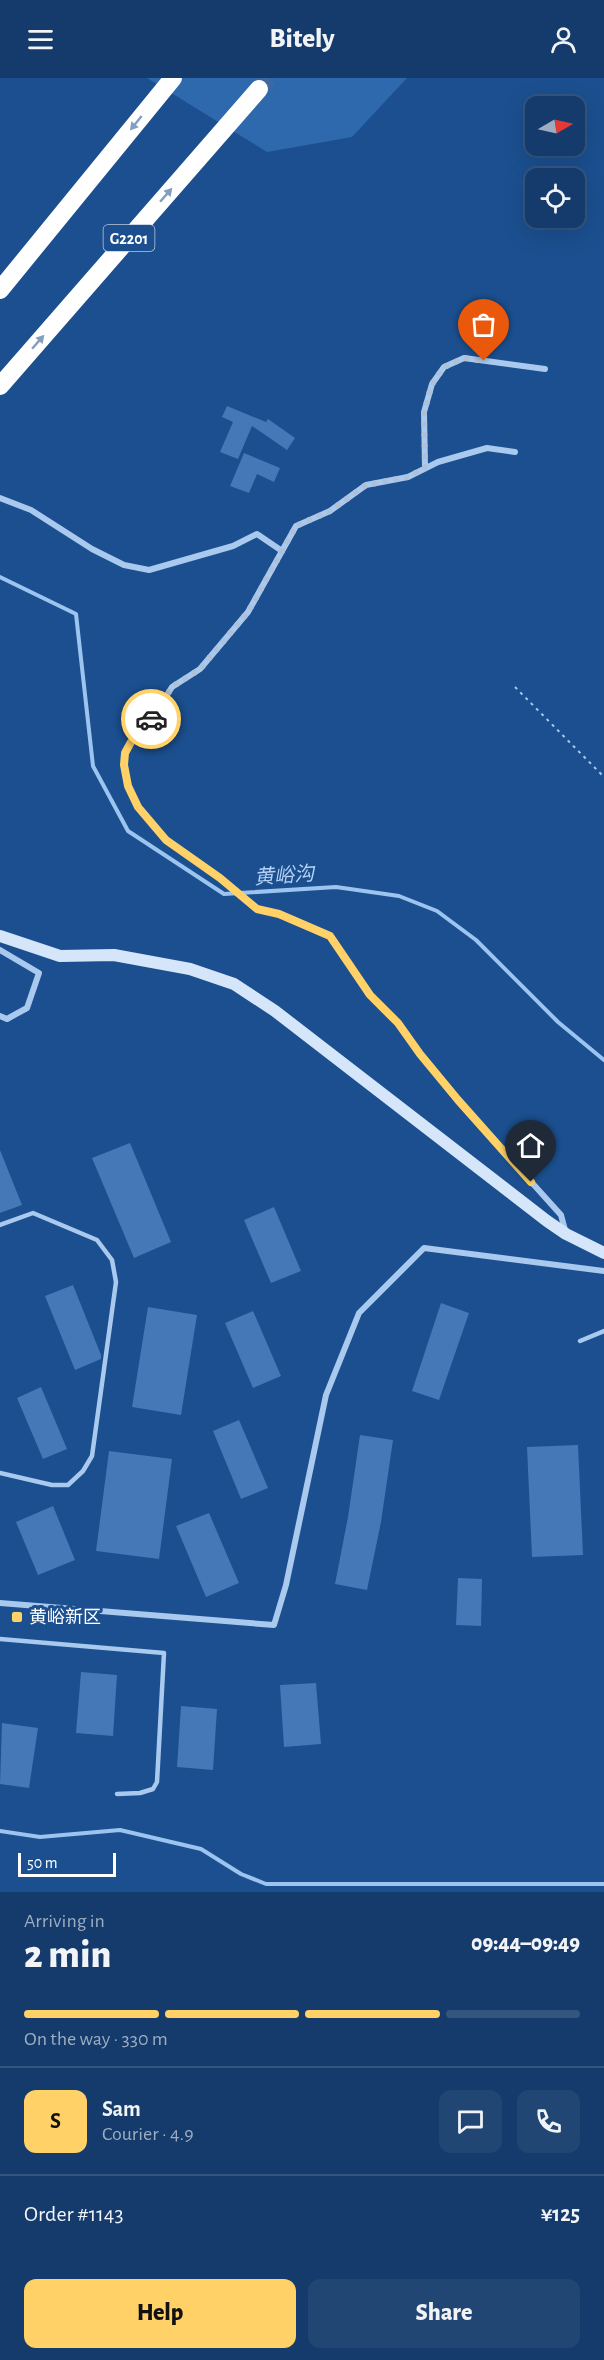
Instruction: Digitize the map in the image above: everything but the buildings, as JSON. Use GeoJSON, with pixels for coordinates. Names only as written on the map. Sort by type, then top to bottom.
{"type":"FeatureCollection","features":[{"type":"Feature","properties":{"kind":"highway"},"geometry":{"type":"LineString","coordinates":[[0,290],[173,78]]}},
{"type":"Feature","properties":{"kind":"highway","name":"G2201"},"geometry":{"type":"LineString","coordinates":[[0,386],[258,89]]}},
{"type":"Feature","properties":{"kind":"main road"},"geometry":{"type":"LineString","coordinates":[[0,936],[60,956],[114,956],[190,969],[234,984],[275,1011],[566,1234],[604,1253]]}},
{"type":"Feature","properties":{"kind":"street"},"geometry":{"type":"LineString","coordinates":[[425,468],[424,412],[432,384],[444,367],[464,358],[545,369]]}},
{"type":"Feature","properties":{"kind":"street"},"geometry":{"type":"LineString","coordinates":[[515,452],[487,448],[438,462],[408,477],[366,485],[330,511],[296,526],[248,612],[200,669],[172,687],[156,713],[131,742],[125,753],[124,765],[128,786],[138,807],[166,840],[220,878],[257,909],[279,914],[330,936],[370,995],[398,1023],[463,1107],[561,1215],[566,1234]]}},
{"type":"Feature","properties":{"kind":"street"},"geometry":{"type":"LineString","coordinates":[[0,498],[31,510],[92,549],[124,565],[149,570],[233,546],[257,534],[282,551]]}},
{"type":"Feature","properties":{"kind":"street"},"geometry":{"type":"LineString","coordinates":[[0,950],[39,973],[27,1008],[8,1019],[0,1016]]}},
{"type":"Feature","properties":{"kind":"street"},"geometry":{"type":"LineString","coordinates":[[0,1603],[274,1625],[286,1585],[326,1395],[359,1313],[424,1248],[604,1271]]}},
{"type":"Feature","properties":{"kind":"lane"},"geometry":{"type":"LineString","coordinates":[[0,1224],[33,1213],[97,1240],[112,1260],[116,1282],[92,1456],[83,1471],[68,1485],[52,1485],[0,1473]]}},
{"type":"Feature","properties":{"kind":"lane"},"geometry":{"type":"LineString","coordinates":[[580,1341],[604,1330]]}},
{"type":"Feature","properties":{"kind":"lane"},"geometry":{"type":"LineString","coordinates":[[0,1639],[164,1653],[157,1782],[153,1789],[140,1793],[117,1794]]}},
{"type":"Feature","properties":{"kind":"path"},"geometry":{"type":"LineString","coordinates":[[514,687],[604,777]]}},
{"type":"Feature","properties":{"kind":"shaded area"},"geometry":{"type":"Polygon","coordinates":[[[147,78],[407,78],[352,137],[267,152],[147,78]]]}},
{"type":"Feature","properties":{"kind":"waterway","name":"黄峪沟"},"geometry":{"type":"LineString","coordinates":[[0,577],[76,614],[93,766],[128,831],[224,894],[336,887],[399,896],[437,911],[476,940],[558,1022],[604,1060]]}},
{"type":"Feature","properties":{"kind":"waterway"},"geometry":{"type":"LineString","coordinates":[[0,1831],[40,1837],[120,1830],[201,1849],[241,1874],[266,1884],[604,1884]]}},
{"type":"Feature","properties":{"kind":"tunnel"},"geometry":{"type":"LineString","coordinates":[[259,89],[268,78]]}},
{"type":"Feature","properties":{"kind":"way so far"},"geometry":{"type":"LineString","coordinates":[[151,719],[172,687],[200,669],[248,612],[296,526],[330,511],[366,485],[408,477],[425,468],[424,412],[432,384],[444,367],[464,358],[484,361]]}},
{"type":"Feature","properties":{"kind":"place","name":"黄峪新区"},"geometry":{"type":"Point","coordinates":[17,1617]}},
{"type":"Feature","properties":{"kind":"route"},"geometry":{"type":"LineString","coordinates":[[151,719],[131,742],[125,753],[124,765],[128,786],[138,807],[166,840],[220,878],[257,909],[279,914],[330,936],[370,995],[398,1023],[458,1100],[531,1182]]}}]}
